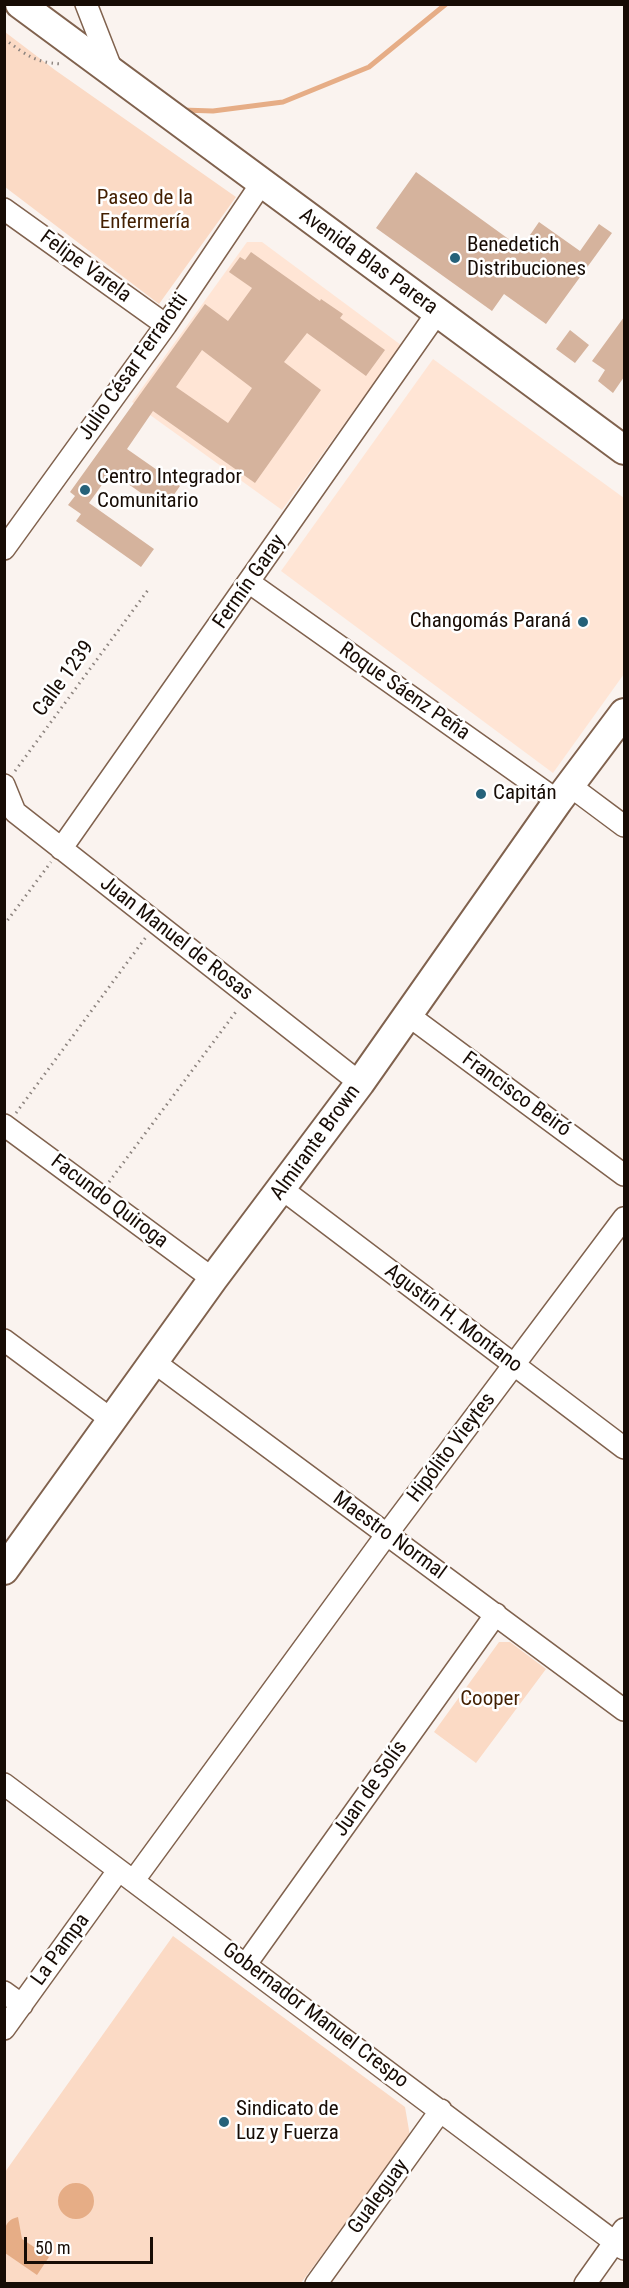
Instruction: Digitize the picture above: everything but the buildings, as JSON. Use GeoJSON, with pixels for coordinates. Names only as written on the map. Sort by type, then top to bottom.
{"type":"FeatureCollection","features":[{"type":"Feature","properties":{"kind":"main road","name":"Avenida Blas Parera"},"geometry":{"type":"LineString","coordinates":[[20,4],[624,450]]}},
{"type":"Feature","properties":{"kind":"main road","name":"Almirante Brown"},"geometry":{"type":"LineString","coordinates":[[6,1564],[213,1279],[360,1083],[563,793],[624,713]]}},
{"type":"Feature","properties":{"kind":"street"},"geometry":{"type":"LineString","coordinates":[[86,4],[113,73]]}},
{"type":"Feature","properties":{"kind":"street","name":"Julio César Ferrarotti"},"geometry":{"type":"LineString","coordinates":[[4,549],[166,325],[261,184]]}},
{"type":"Feature","properties":{"kind":"street","name":"Felipe Varela"},"geometry":{"type":"LineString","coordinates":[[4,210],[166,325]]}},
{"type":"Feature","properties":{"kind":"street","name":"Fermín Garay"},"geometry":{"type":"LineString","coordinates":[[61,849],[250,583],[437,313]]}},
{"type":"Feature","properties":{"kind":"street","name":"Roque Sáenz Peña"},"geometry":{"type":"LineString","coordinates":[[250,583],[563,793],[624,826]]}},
{"type":"Feature","properties":{"kind":"street","name":"Juan Manuel de Rosas"},"geometry":{"type":"LineString","coordinates":[[5,785],[15,812],[360,1083]]}},
{"type":"Feature","properties":{"kind":"street","name":"Francisco Beiró"},"geometry":{"type":"LineString","coordinates":[[408,1015],[624,1175]]}},
{"type":"Feature","properties":{"kind":"street","name":"Facundo Quiroga"},"geometry":{"type":"LineString","coordinates":[[5,1125],[213,1279]]}},
{"type":"Feature","properties":{"kind":"street","name":"Agustín H. Montano"},"geometry":{"type":"LineString","coordinates":[[282,1190],[624,1448]]}},
{"type":"Feature","properties":{"kind":"street","name":"Hipólito Vieytes"},"geometry":{"type":"LineString","coordinates":[[126,1875],[387,1534],[624,1218]]}},
{"type":"Feature","properties":{"kind":"street"},"geometry":{"type":"LineString","coordinates":[[4,1340],[112,1420]]}},
{"type":"Feature","properties":{"kind":"street","name":"Maestro Normal"},"geometry":{"type":"LineString","coordinates":[[154,1362],[496,1614],[622,1702]]}},
{"type":"Feature","properties":{"kind":"street","name":"Juan de Solís"},"geometry":{"type":"LineString","coordinates":[[246,1964],[496,1614]]}},
{"type":"Feature","properties":{"kind":"street","name":"Gobernador Manuel Crespo"},"geometry":{"type":"LineString","coordinates":[[4,1784],[441,2110],[621,2240]]}},
{"type":"Feature","properties":{"kind":"street","name":"La Pampa"},"geometry":{"type":"LineString","coordinates":[[4,2029],[126,1875]]}},
{"type":"Feature","properties":{"kind":"street"},"geometry":{"type":"LineString","coordinates":[[4,1992],[22,2005]]}},
{"type":"Feature","properties":{"kind":"street","name":"Gualeguay"},"geometry":{"type":"LineString","coordinates":[[316,2283],[441,2110]]}},
{"type":"Feature","properties":{"kind":"street"},"geometry":{"type":"LineString","coordinates":[[585,2283],[621,2240]]}},
{"type":"Feature","properties":{"kind":"path"},"geometry":{"type":"LineString","coordinates":[[4,39],[26,55],[42,62],[71,64]]}},
{"type":"Feature","properties":{"kind":"path","name":"Calle 1239"},"geometry":{"type":"LineString","coordinates":[[5,785],[148,590]]}},
{"type":"Feature","properties":{"kind":"path"},"geometry":{"type":"LineString","coordinates":[[4,925],[61,849]]}},
{"type":"Feature","properties":{"kind":"path"},"geometry":{"type":"LineString","coordinates":[[5,1125],[156,924]]}},
{"type":"Feature","properties":{"kind":"path"},"geometry":{"type":"LineString","coordinates":[[99,1195],[248,996]]}},
{"type":"Feature","properties":{"kind":"shaded area"},"geometry":{"type":"Polygon","coordinates":[[[247,242],[262,242],[401,345],[282,510],[132,402],[247,242]]]}},
{"type":"Feature","properties":{"kind":"shaded area","name":"Changomás Paraná"},"geometry":{"type":"Polygon","coordinates":[[[433,359],[624,498],[624,674],[553,773],[281,571],[433,359]]]}},
{"type":"Feature","properties":{"kind":"shaded area"},"geometry":{"type":"Polygon","coordinates":[[[76,2183],[89,2188],[94,2201],[89,2214],[76,2219],[63,2214],[58,2201],[63,2188],[76,2183]]]}},
{"type":"Feature","properties":{"kind":"shaded area"},"geometry":{"type":"Polygon","coordinates":[[[18,2217],[22,2239],[49,2257],[37,2275],[5,2253],[4,2231],[8,2222],[18,2217]]]}},
{"type":"Feature","properties":{"kind":"green space","name":"Paseo de la Enfermería"},"geometry":{"type":"Polygon","coordinates":[[[5,32],[55,70],[236,197],[159,304],[5,187],[5,32]]]}},
{"type":"Feature","properties":{"kind":"green space","name":"Cooper"},"geometry":{"type":"Polygon","coordinates":[[[499,1642],[510,1642],[546,1669],[476,1763],[434,1732],[499,1642]]]}},
{"type":"Feature","properties":{"kind":"green space","name":"Sindicato de Luz y Fuerza"},"geometry":{"type":"Polygon","coordinates":[[[173,1936],[405,2107],[410,2136],[301,2283],[5,2284],[5,2172],[173,1936]]]}},
{"type":"Feature","properties":{"kind":"waterway"},"geometry":{"type":"LineString","coordinates":[[182,110],[213,111],[283,102],[369,67],[446,4]]}},
{"type":"Feature","properties":{"kind":"place","name":"Benedetich Distribuciones"},"geometry":{"type":"Point","coordinates":[455,258]}},
{"type":"Feature","properties":{"kind":"place","name":"Centro Integrador Comunitario"},"geometry":{"type":"Point","coordinates":[85,490]}},
{"type":"Feature","properties":{"kind":"place","name":"Changomás Paraná"},"geometry":{"type":"Point","coordinates":[583,622]}},
{"type":"Feature","properties":{"kind":"place","name":"Capitán"},"geometry":{"type":"Point","coordinates":[481,794]}},
{"type":"Feature","properties":{"kind":"place","name":"Sindicato de Luz y Fuerza"},"geometry":{"type":"Point","coordinates":[224,2122]}}]}
